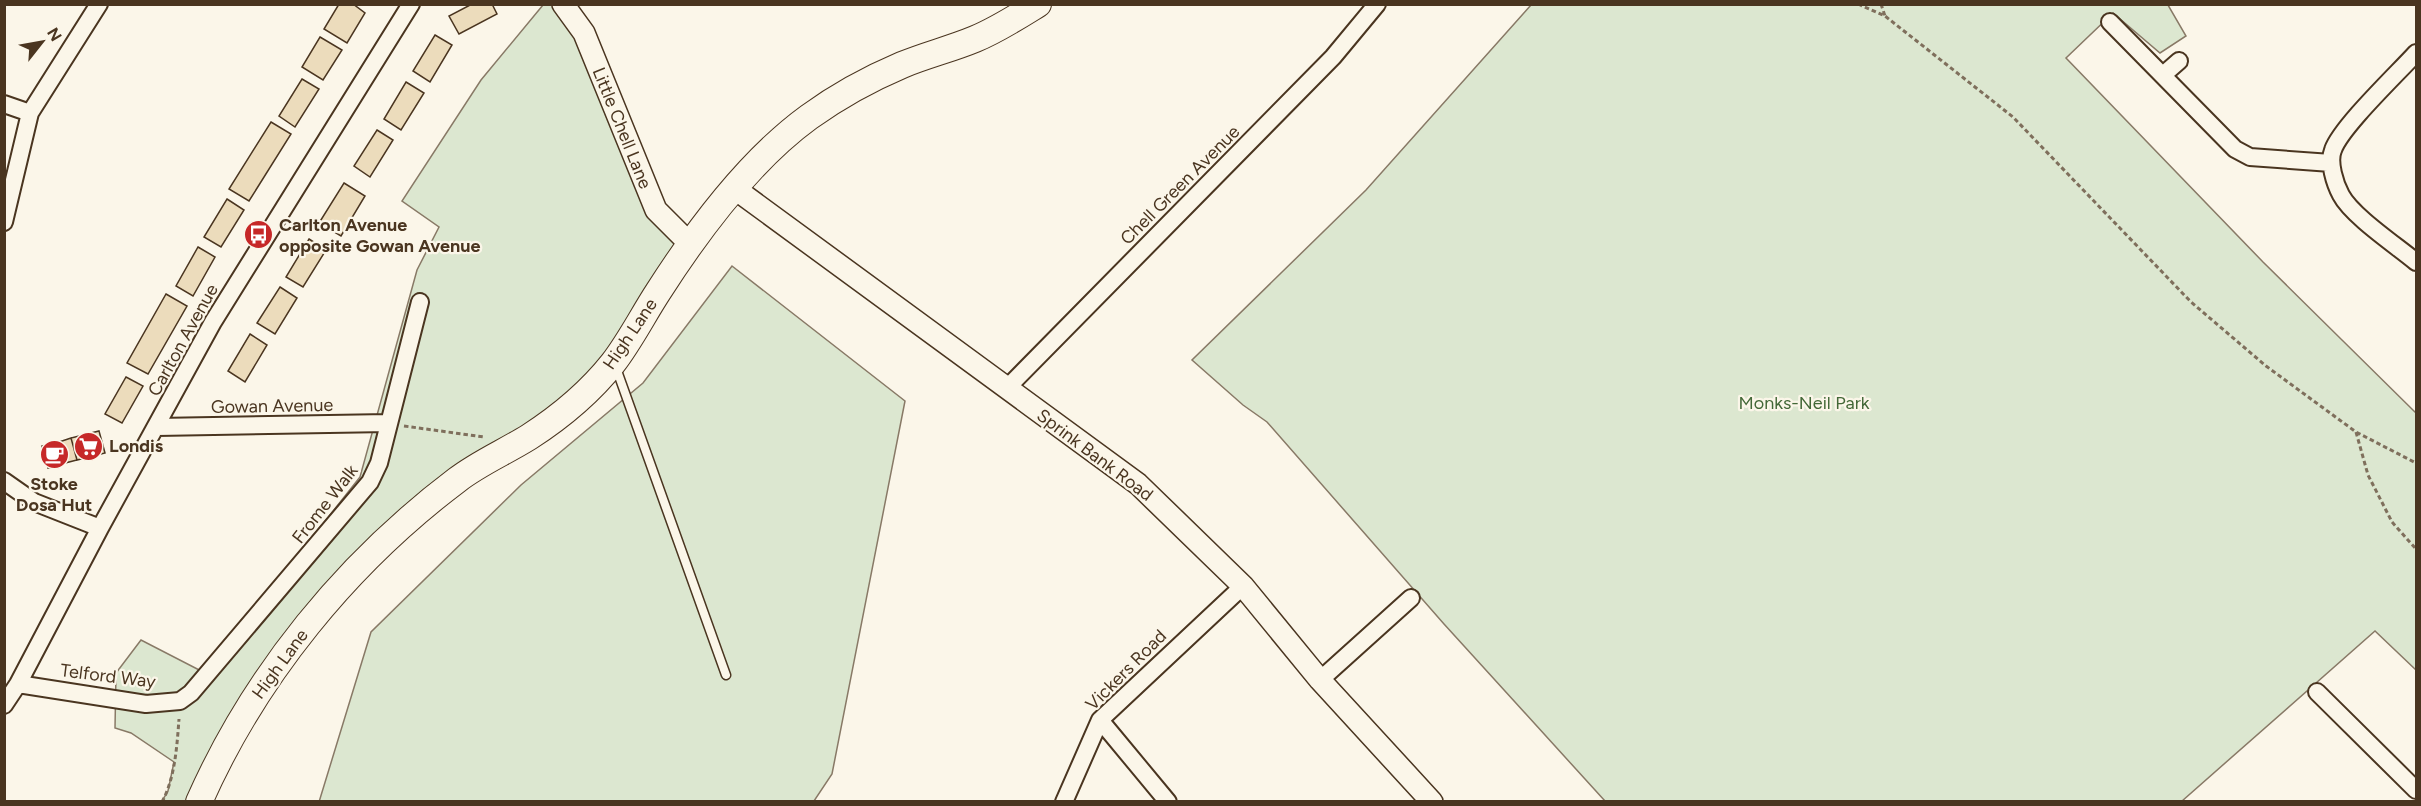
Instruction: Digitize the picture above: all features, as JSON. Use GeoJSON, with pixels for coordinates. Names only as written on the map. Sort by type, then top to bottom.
{"type":"FeatureCollection","features":[{"type":"Feature","properties":{"kind":"main road","name":"High Lane"},"geometry":{"type":"LineString","coordinates":[[199,801],[242,719],[268,677],[350,577],[404,523],[441,492],[571,407],[614,362],[691,245],[734,188],[805,120],[836,99],[903,64],[974,39],[1005,25],[1038,4]]}},
{"type":"Feature","properties":{"kind":"street"},"geometry":{"type":"LineString","coordinates":[[4,222],[30,113],[99,4]]}},
{"type":"Feature","properties":{"kind":"street","name":"Carlton Avenue"},"geometry":{"type":"LineString","coordinates":[[4,705],[18,684],[213,321],[411,4]]}},
{"type":"Feature","properties":{"kind":"street","name":"Little Chell Lane"},"geometry":{"type":"LineString","coordinates":[[563,4],[584,33],[656,210],[691,245]]}},
{"type":"Feature","properties":{"kind":"street","name":"Chell Green Avenue"},"geometry":{"type":"LineString","coordinates":[[1006,389],[1333,57],[1377,4]]}},
{"type":"Feature","properties":{"kind":"street"},"geometry":{"type":"LineString","coordinates":[[2110,22],[2235,150],[2250,157],[2331,163]]}},
{"type":"Feature","properties":{"kind":"street"},"geometry":{"type":"LineString","coordinates":[[2416,53],[2345,131],[2333,151],[2331,163],[2341,196],[2361,217],[2416,262]]}},
{"type":"Feature","properties":{"kind":"street"},"geometry":{"type":"LineString","coordinates":[[2163,75],[2179,61]]}},
{"type":"Feature","properties":{"kind":"street"},"geometry":{"type":"LineString","coordinates":[[4,104],[30,113]]}},
{"type":"Feature","properties":{"kind":"street","name":"Sprink Bank Road"},"geometry":{"type":"LineString","coordinates":[[734,188],[1138,484],[1243,586],[1320,680],[1432,801]]}},
{"type":"Feature","properties":{"kind":"street","name":"Frome Walk"},"geometry":{"type":"LineString","coordinates":[[186,697],[370,482],[379,463],[420,302]]}},
{"type":"Feature","properties":{"kind":"street","name":"Gowan Avenue"},"geometry":{"type":"LineString","coordinates":[[157,427],[388,423]]}},
{"type":"Feature","properties":{"kind":"street"},"geometry":{"type":"LineString","coordinates":[[4,481],[34,502],[100,528]]}},
{"type":"Feature","properties":{"kind":"street","name":"Vickers Road"},"geometry":{"type":"LineString","coordinates":[[1064,801],[1100,720],[1243,586]]}},
{"type":"Feature","properties":{"kind":"street"},"geometry":{"type":"LineString","coordinates":[[1320,680],[1411,598]]}},
{"type":"Feature","properties":{"kind":"street","name":"Telford Way"},"geometry":{"type":"LineString","coordinates":[[18,684],[146,704],[186,697]]}},
{"type":"Feature","properties":{"kind":"street"},"geometry":{"type":"LineString","coordinates":[[2317,692],[2416,790]]}},
{"type":"Feature","properties":{"kind":"street"},"geometry":{"type":"LineString","coordinates":[[1100,720],[1168,801]]}},
{"type":"Feature","properties":{"kind":"lane"},"geometry":{"type":"LineString","coordinates":[[614,362],[726,675]]}},
{"type":"Feature","properties":{"kind":"path"},"geometry":{"type":"LineString","coordinates":[[1858,4],[1884,16],[2013,117],[2191,302],[2266,366],[2356,432],[2416,463]]}},
{"type":"Feature","properties":{"kind":"path"},"geometry":{"type":"LineString","coordinates":[[1881,4],[1884,16]]}},
{"type":"Feature","properties":{"kind":"path"},"geometry":{"type":"LineString","coordinates":[[388,423],[498,440],[510,448]]}},
{"type":"Feature","properties":{"kind":"path"},"geometry":{"type":"LineString","coordinates":[[2356,432],[2368,475],[2392,522],[2416,549]]}},
{"type":"Feature","properties":{"kind":"path"},"geometry":{"type":"LineString","coordinates":[[162,801],[168,791],[186,697]]}},
{"type":"Feature","properties":{"kind":"green space"},"geometry":{"type":"Polygon","coordinates":[[[543,5],[563,5],[643,182],[691,245],[614,362],[461,477],[327,603],[199,801],[162,801],[168,791],[174,762],[131,733],[115,728],[116,673],[141,640],[205,673],[360,477],[417,270],[439,227],[402,201],[481,80],[543,5]]]}},
{"type":"Feature","properties":{"kind":"green space","name":"Monks-Neil Park"},"geometry":{"type":"Polygon","coordinates":[[[1531,5],[2168,5],[2186,36],[2160,53],[2113,13],[2066,58],[2263,262],[2416,413],[2416,670],[2375,631],[2182,801],[1605,801],[1444,624],[1267,422],[1243,405],[1192,360],[1366,190],[1531,5]]]}},
{"type":"Feature","properties":{"kind":"green space"},"geometry":{"type":"Polygon","coordinates":[[[732,266],[905,401],[832,774],[814,801],[319,802],[371,632],[521,485],[643,383],[732,266]]]}},
{"type":"Feature","properties":{"kind":"building"},"geometry":{"type":"Polygon","coordinates":[[[339,4],[353,4],[365,13],[347,43],[324,29],[339,4]]]}},
{"type":"Feature","properties":{"kind":"building"},"geometry":{"type":"Polygon","coordinates":[[[472,4],[492,4],[497,14],[459,34],[449,16],[472,4]]]}},
{"type":"Feature","properties":{"kind":"building"},"geometry":{"type":"Polygon","coordinates":[[[435,35],[452,45],[430,82],[413,71],[435,35]]]}},
{"type":"Feature","properties":{"kind":"building"},"geometry":{"type":"Polygon","coordinates":[[[320,37],[342,50],[323,80],[302,67],[320,37]]]}},
{"type":"Feature","properties":{"kind":"building"},"geometry":{"type":"Polygon","coordinates":[[[302,79],[319,89],[295,127],[279,116],[302,79]]]}},
{"type":"Feature","properties":{"kind":"building"},"geometry":{"type":"Polygon","coordinates":[[[406,82],[424,93],[401,130],[384,119],[406,82]]]}},
{"type":"Feature","properties":{"kind":"building"},"geometry":{"type":"Polygon","coordinates":[[[271,122],[291,134],[249,201],[229,189],[271,122]]]}},
{"type":"Feature","properties":{"kind":"building"},"geometry":{"type":"Polygon","coordinates":[[[377,130],[393,140],[370,177],[354,166],[377,130]]]}},
{"type":"Feature","properties":{"kind":"building"},"geometry":{"type":"Polygon","coordinates":[[[344,183],[365,196],[341,236],[319,223],[344,183]]]}},
{"type":"Feature","properties":{"kind":"building"},"geometry":{"type":"Polygon","coordinates":[[[227,199],[244,210],[221,247],[204,237],[227,199]]]}},
{"type":"Feature","properties":{"kind":"building"},"geometry":{"type":"Polygon","coordinates":[[[309,239],[326,250],[303,287],[286,277],[309,239]]]}},
{"type":"Feature","properties":{"kind":"building"},"geometry":{"type":"Polygon","coordinates":[[[198,247],[215,257],[193,296],[176,286],[198,247]]]}},
{"type":"Feature","properties":{"kind":"building"},"geometry":{"type":"Polygon","coordinates":[[[280,287],[297,298],[275,334],[257,323],[280,287]]]}},
{"type":"Feature","properties":{"kind":"building"},"geometry":{"type":"Polygon","coordinates":[[[166,294],[187,306],[148,374],[127,363],[166,294]]]}},
{"type":"Feature","properties":{"kind":"building"},"geometry":{"type":"Polygon","coordinates":[[[250,334],[267,345],[245,382],[228,371],[250,334]]]}},
{"type":"Feature","properties":{"kind":"building"},"geometry":{"type":"Polygon","coordinates":[[[126,377],[143,386],[122,423],[105,414],[126,377]]]}},
{"type":"Feature","properties":{"kind":"building","name":"Londis"},"geometry":{"type":"Polygon","coordinates":[[[99,431],[105,453],[77,460],[71,438],[99,431]]]}},
{"type":"Feature","properties":{"kind":"building"},"geometry":{"type":"Polygon","coordinates":[[[71,438],[77,460],[65,463],[59,442],[71,438]]]}},
{"type":"Feature","properties":{"kind":"building","name":"Stoke Dosa Hut"},"geometry":{"type":"Polygon","coordinates":[[[59,442],[65,463],[48,468],[42,446],[59,442]]]}},
{"type":"Feature","properties":{"kind":"place","name":"Carlton Avenue opposite Gowan Avenue"},"geometry":{"type":"Point","coordinates":[258,235]}},
{"type":"Feature","properties":{"kind":"place","name":"Londis"},"geometry":{"type":"Point","coordinates":[88,446]}},
{"type":"Feature","properties":{"kind":"place","name":"Stoke Dosa Hut"},"geometry":{"type":"Point","coordinates":[54,455]}}]}
